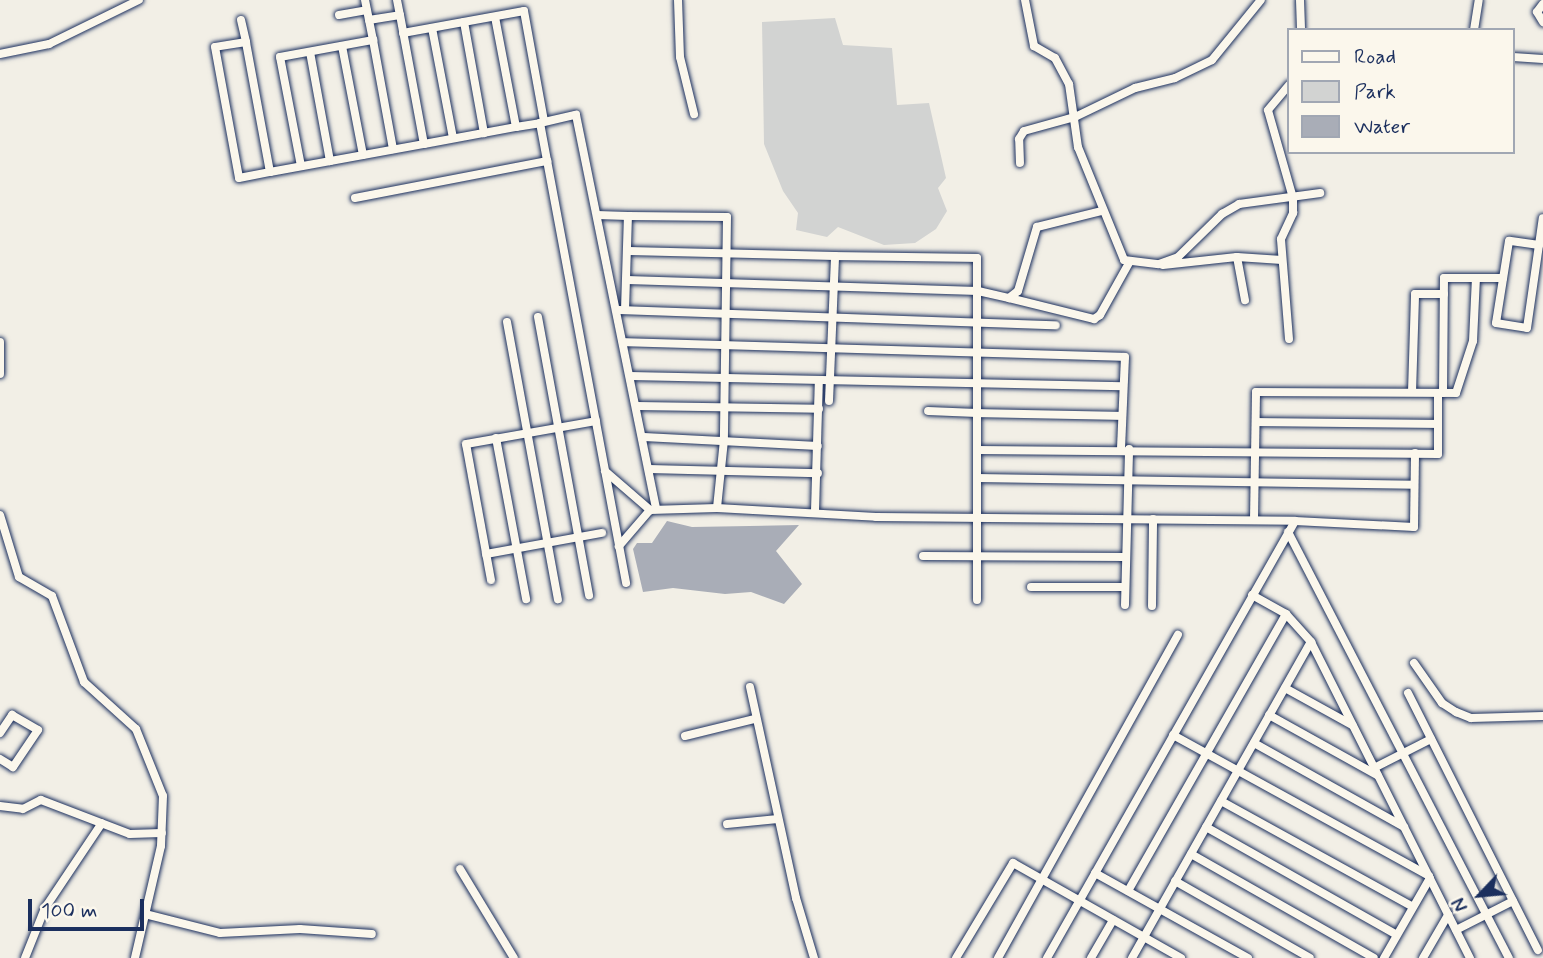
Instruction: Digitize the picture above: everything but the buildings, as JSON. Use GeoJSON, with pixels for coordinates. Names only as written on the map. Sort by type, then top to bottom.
{"type":"FeatureCollection","features":[{"type":"Feature","properties":{"kind":"street"},"geometry":{"type":"LineString","coordinates":[[0,54],[49,44],[139,0]]}},
{"type":"Feature","properties":{"kind":"street"},"geometry":{"type":"LineString","coordinates":[[365,0],[393,149]]}},
{"type":"Feature","properties":{"kind":"street"},"geometry":{"type":"LineString","coordinates":[[397,0],[424,144]]}},
{"type":"Feature","properties":{"kind":"street"},"geometry":{"type":"LineString","coordinates":[[678,0],[680,57],[694,114]]}},
{"type":"Feature","properties":{"kind":"street"},"geometry":{"type":"LineString","coordinates":[[1025,0],[1031,39],[1037,49],[1058,62],[1074,103],[1078,147],[1120,255],[1129,263],[1178,266],[1237,257],[1282,260]]}},
{"type":"Feature","properties":{"kind":"street"},"geometry":{"type":"LineString","coordinates":[[1020,163],[1021,134],[1074,117],[1135,88],[1175,78],[1212,60],[1261,0]]}},
{"type":"Feature","properties":{"kind":"street"},"geometry":{"type":"LineString","coordinates":[[1300,0],[1301,28]]}},
{"type":"Feature","properties":{"kind":"street"},"geometry":{"type":"LineString","coordinates":[[1474,28],[1479,0]]}},
{"type":"Feature","properties":{"kind":"street"},"geometry":{"type":"LineString","coordinates":[[1543,4],[1537,12],[1543,22]]}},
{"type":"Feature","properties":{"kind":"street"},"geometry":{"type":"LineString","coordinates":[[339,15],[367,10]]}},
{"type":"Feature","properties":{"kind":"street"},"geometry":{"type":"LineString","coordinates":[[403,33],[524,11],[547,161],[626,583]]}},
{"type":"Feature","properties":{"kind":"street"},"geometry":{"type":"LineString","coordinates":[[369,20],[400,15]]}},
{"type":"Feature","properties":{"kind":"street"},"geometry":{"type":"LineString","coordinates":[[495,16],[516,127]]}},
{"type":"Feature","properties":{"kind":"street"},"geometry":{"type":"LineString","coordinates":[[241,20],[270,172]]}},
{"type":"Feature","properties":{"kind":"street"},"geometry":{"type":"LineString","coordinates":[[464,22],[484,133]]}},
{"type":"Feature","properties":{"kind":"street"},"geometry":{"type":"LineString","coordinates":[[432,28],[453,138]]}},
{"type":"Feature","properties":{"kind":"street"},"geometry":{"type":"LineString","coordinates":[[301,166],[280,57],[373,40]]}},
{"type":"Feature","properties":{"kind":"street"},"geometry":{"type":"LineString","coordinates":[[246,42],[215,47],[239,178],[576,115],[621,310],[623,342],[649,469],[653,510],[619,546]]}},
{"type":"Feature","properties":{"kind":"street"},"geometry":{"type":"LineString","coordinates":[[342,46],[363,155]]}},
{"type":"Feature","properties":{"kind":"street"},"geometry":{"type":"LineString","coordinates":[[310,52],[331,161]]}},
{"type":"Feature","properties":{"kind":"street"},"geometry":{"type":"LineString","coordinates":[[1515,57],[1543,59]]}},
{"type":"Feature","properties":{"kind":"street"},"geometry":{"type":"LineString","coordinates":[[1288,86],[1268,110],[1293,198],[1293,213],[1281,233],[1289,339]]}},
{"type":"Feature","properties":{"kind":"street"},"geometry":{"type":"LineString","coordinates":[[355,198],[547,161]]}},
{"type":"Feature","properties":{"kind":"street"},"geometry":{"type":"LineString","coordinates":[[1159,264],[1186,251],[1233,207],[1320,193]]}},
{"type":"Feature","properties":{"kind":"street"},"geometry":{"type":"LineString","coordinates":[[1009,298],[1018,291],[1041,223],[1101,211]]}},
{"type":"Feature","properties":{"kind":"street"},"geometry":{"type":"LineString","coordinates":[[597,215],[727,218],[724,440],[717,508]]}},
{"type":"Feature","properties":{"kind":"street"},"geometry":{"type":"LineString","coordinates":[[621,310],[628,280],[628,216]]}},
{"type":"Feature","properties":{"kind":"street"},"geometry":{"type":"LineString","coordinates":[[1539,245],[1509,241],[1496,323],[1527,328],[1543,218]]}},
{"type":"Feature","properties":{"kind":"street"},"geometry":{"type":"LineString","coordinates":[[629,251],[977,258],[977,600]]}},
{"type":"Feature","properties":{"kind":"street"},"geometry":{"type":"LineString","coordinates":[[830,401],[835,256]]}},
{"type":"Feature","properties":{"kind":"street"},"geometry":{"type":"LineString","coordinates":[[1237,257],[1245,300]]}},
{"type":"Feature","properties":{"kind":"street"},"geometry":{"type":"LineString","coordinates":[[628,280],[978,291],[1094,319],[1100,316],[1129,263]]}},
{"type":"Feature","properties":{"kind":"street"},"geometry":{"type":"LineString","coordinates":[[977,450],[1125,449],[1438,454],[1444,278],[1503,278]]}},
{"type":"Feature","properties":{"kind":"street"},"geometry":{"type":"LineString","coordinates":[[1254,520],[1254,396],[1260,390],[1456,393],[1473,341],[1476,278]]}},
{"type":"Feature","properties":{"kind":"street"},"geometry":{"type":"LineString","coordinates":[[1412,392],[1415,294],[1444,294]]}},
{"type":"Feature","properties":{"kind":"street"},"geometry":{"type":"LineString","coordinates":[[621,310],[1056,325]]}},
{"type":"Feature","properties":{"kind":"street"},"geometry":{"type":"LineString","coordinates":[[538,317],[589,595]]}},
{"type":"Feature","properties":{"kind":"street"},"geometry":{"type":"LineString","coordinates":[[507,322],[558,599]]}},
{"type":"Feature","properties":{"kind":"street"},"geometry":{"type":"LineString","coordinates":[[0,342],[0,374]]}},
{"type":"Feature","properties":{"kind":"street"},"geometry":{"type":"LineString","coordinates":[[623,342],[1125,357],[1122,416],[1128,480],[1125,605]]}},
{"type":"Feature","properties":{"kind":"street"},"geometry":{"type":"LineString","coordinates":[[630,376],[724,375],[830,382],[976,381],[1124,386]]}},
{"type":"Feature","properties":{"kind":"street"},"geometry":{"type":"LineString","coordinates":[[815,511],[819,380]]}},
{"type":"Feature","properties":{"kind":"street"},"geometry":{"type":"LineString","coordinates":[[637,406],[819,409]]}},
{"type":"Feature","properties":{"kind":"street"},"geometry":{"type":"LineString","coordinates":[[928,411],[1122,416]]}},
{"type":"Feature","properties":{"kind":"street"},"geometry":{"type":"LineString","coordinates":[[491,580],[466,444],[596,421]]}},
{"type":"Feature","properties":{"kind":"street"},"geometry":{"type":"LineString","coordinates":[[1256,422],[1438,424]]}},
{"type":"Feature","properties":{"kind":"street"},"geometry":{"type":"LineString","coordinates":[[644,437],[818,446]]}},
{"type":"Feature","properties":{"kind":"street"},"geometry":{"type":"LineString","coordinates":[[496,438],[526,599]]}},
{"type":"Feature","properties":{"kind":"street"},"geometry":{"type":"LineString","coordinates":[[605,471],[653,510],[717,508],[815,511],[876,517],[977,515],[1254,520],[1414,527],[1415,453]]}},
{"type":"Feature","properties":{"kind":"street"},"geometry":{"type":"LineString","coordinates":[[649,469],[818,473]]}},
{"type":"Feature","properties":{"kind":"street"},"geometry":{"type":"LineString","coordinates":[[977,478],[1414,485]]}},
{"type":"Feature","properties":{"kind":"street"},"geometry":{"type":"LineString","coordinates":[[0,515],[19,577],[52,596],[84,682],[138,733],[163,796],[162,833],[135,958]]}},
{"type":"Feature","properties":{"kind":"street"},"geometry":{"type":"LineString","coordinates":[[1152,606],[1153,519]]}},
{"type":"Feature","properties":{"kind":"street"},"geometry":{"type":"LineString","coordinates":[[1046,958],[1295,521]]}},
{"type":"Feature","properties":{"kind":"street"},"geometry":{"type":"LineString","coordinates":[[1288,532],[1509,958]]}},
{"type":"Feature","properties":{"kind":"street"},"geometry":{"type":"LineString","coordinates":[[486,554],[601,533]]}},
{"type":"Feature","properties":{"kind":"street"},"geometry":{"type":"LineString","coordinates":[[923,556],[1126,556]]}},
{"type":"Feature","properties":{"kind":"street"},"geometry":{"type":"LineString","coordinates":[[1031,587],[1125,587]]}},
{"type":"Feature","properties":{"kind":"street"},"geometry":{"type":"LineString","coordinates":[[1252,595],[1286,614],[1311,642],[1470,958]]}},
{"type":"Feature","properties":{"kind":"street"},"geometry":{"type":"LineString","coordinates":[[1128,891],[1286,614]]}},
{"type":"Feature","properties":{"kind":"street"},"geometry":{"type":"LineString","coordinates":[[998,958],[1178,635]]}},
{"type":"Feature","properties":{"kind":"street"},"geometry":{"type":"LineString","coordinates":[[1132,958],[1311,642]]}},
{"type":"Feature","properties":{"kind":"street"},"geometry":{"type":"LineString","coordinates":[[1413,663],[1443,703],[1456,712],[1471,718],[1543,716]]}},
{"type":"Feature","properties":{"kind":"street"},"geometry":{"type":"LineString","coordinates":[[750,687],[778,819],[814,958]]}},
{"type":"Feature","properties":{"kind":"street"},"geometry":{"type":"LineString","coordinates":[[1285,688],[1352,724]]}},
{"type":"Feature","properties":{"kind":"street"},"geometry":{"type":"LineString","coordinates":[[1408,693],[1538,950]]}},
{"type":"Feature","properties":{"kind":"street"},"geometry":{"type":"LineString","coordinates":[[0,733],[12,715],[38,730],[13,767],[0,759]]}},
{"type":"Feature","properties":{"kind":"street"},"geometry":{"type":"LineString","coordinates":[[1269,715],[1376,772]]}},
{"type":"Feature","properties":{"kind":"street"},"geometry":{"type":"LineString","coordinates":[[685,736],[755,719]]}},
{"type":"Feature","properties":{"kind":"street"},"geometry":{"type":"LineString","coordinates":[[1173,735],[1429,877]]}},
{"type":"Feature","properties":{"kind":"street"},"geometry":{"type":"LineString","coordinates":[[1376,772],[1403,753],[1431,739]]}},
{"type":"Feature","properties":{"kind":"street"},"geometry":{"type":"LineString","coordinates":[[1254,743],[1404,827]]}},
{"type":"Feature","properties":{"kind":"street"},"geometry":{"type":"LineString","coordinates":[[0,806],[23,809],[41,800],[138,835],[162,833]]}},
{"type":"Feature","properties":{"kind":"street"},"geometry":{"type":"LineString","coordinates":[[1221,800],[1413,907]]}},
{"type":"Feature","properties":{"kind":"street"},"geometry":{"type":"LineString","coordinates":[[727,824],[778,819]]}},
{"type":"Feature","properties":{"kind":"street"},"geometry":{"type":"LineString","coordinates":[[25,958],[45,908],[102,823]]}},
{"type":"Feature","properties":{"kind":"street"},"geometry":{"type":"LineString","coordinates":[[1206,827],[1397,935]]}},
{"type":"Feature","properties":{"kind":"street"},"geometry":{"type":"LineString","coordinates":[[1191,854],[1374,958]]}},
{"type":"Feature","properties":{"kind":"street"},"geometry":{"type":"LineString","coordinates":[[956,958],[1010,864],[1079,900],[1170,955],[1181,958]]}},
{"type":"Feature","properties":{"kind":"street"},"geometry":{"type":"LineString","coordinates":[[460,869],[514,958]]}},
{"type":"Feature","properties":{"kind":"street"},"geometry":{"type":"LineString","coordinates":[[1095,873],[1248,958]]}},
{"type":"Feature","properties":{"kind":"street"},"geometry":{"type":"LineString","coordinates":[[1384,958],[1429,877]]}},
{"type":"Feature","properties":{"kind":"street"},"geometry":{"type":"LineString","coordinates":[[1175,881],[1310,958]]}},
{"type":"Feature","properties":{"kind":"street"},"geometry":{"type":"LineString","coordinates":[[1456,930],[1513,901]]}},
{"type":"Feature","properties":{"kind":"street"},"geometry":{"type":"LineString","coordinates":[[145,914],[220,933],[300,929],[372,934]]}},
{"type":"Feature","properties":{"kind":"street"},"geometry":{"type":"LineString","coordinates":[[1423,958],[1448,915]]}},
{"type":"Feature","properties":{"kind":"street"},"geometry":{"type":"LineString","coordinates":[[1091,958],[1113,920]]}},
{"type":"Feature","properties":{"kind":"street"},"geometry":{"type":"LineString","coordinates":[[1460,958],[1465,948]]}},
{"type":"Feature","properties":{"kind":"green space"},"geometry":{"type":"Polygon","coordinates":[[[835,18],[843,45],[892,48],[897,105],[929,103],[946,178],[938,188],[947,211],[936,229],[915,243],[884,245],[838,227],[827,237],[796,230],[798,213],[783,191],[764,144],[762,22],[835,18]]]}},
{"type":"Feature","properties":{"kind":"water"},"geometry":{"type":"Polygon","coordinates":[[[667,521],[692,527],[799,525],[776,551],[802,584],[784,604],[751,592],[725,594],[673,588],[643,592],[633,549],[637,543],[652,543],[667,521]]]}}]}
